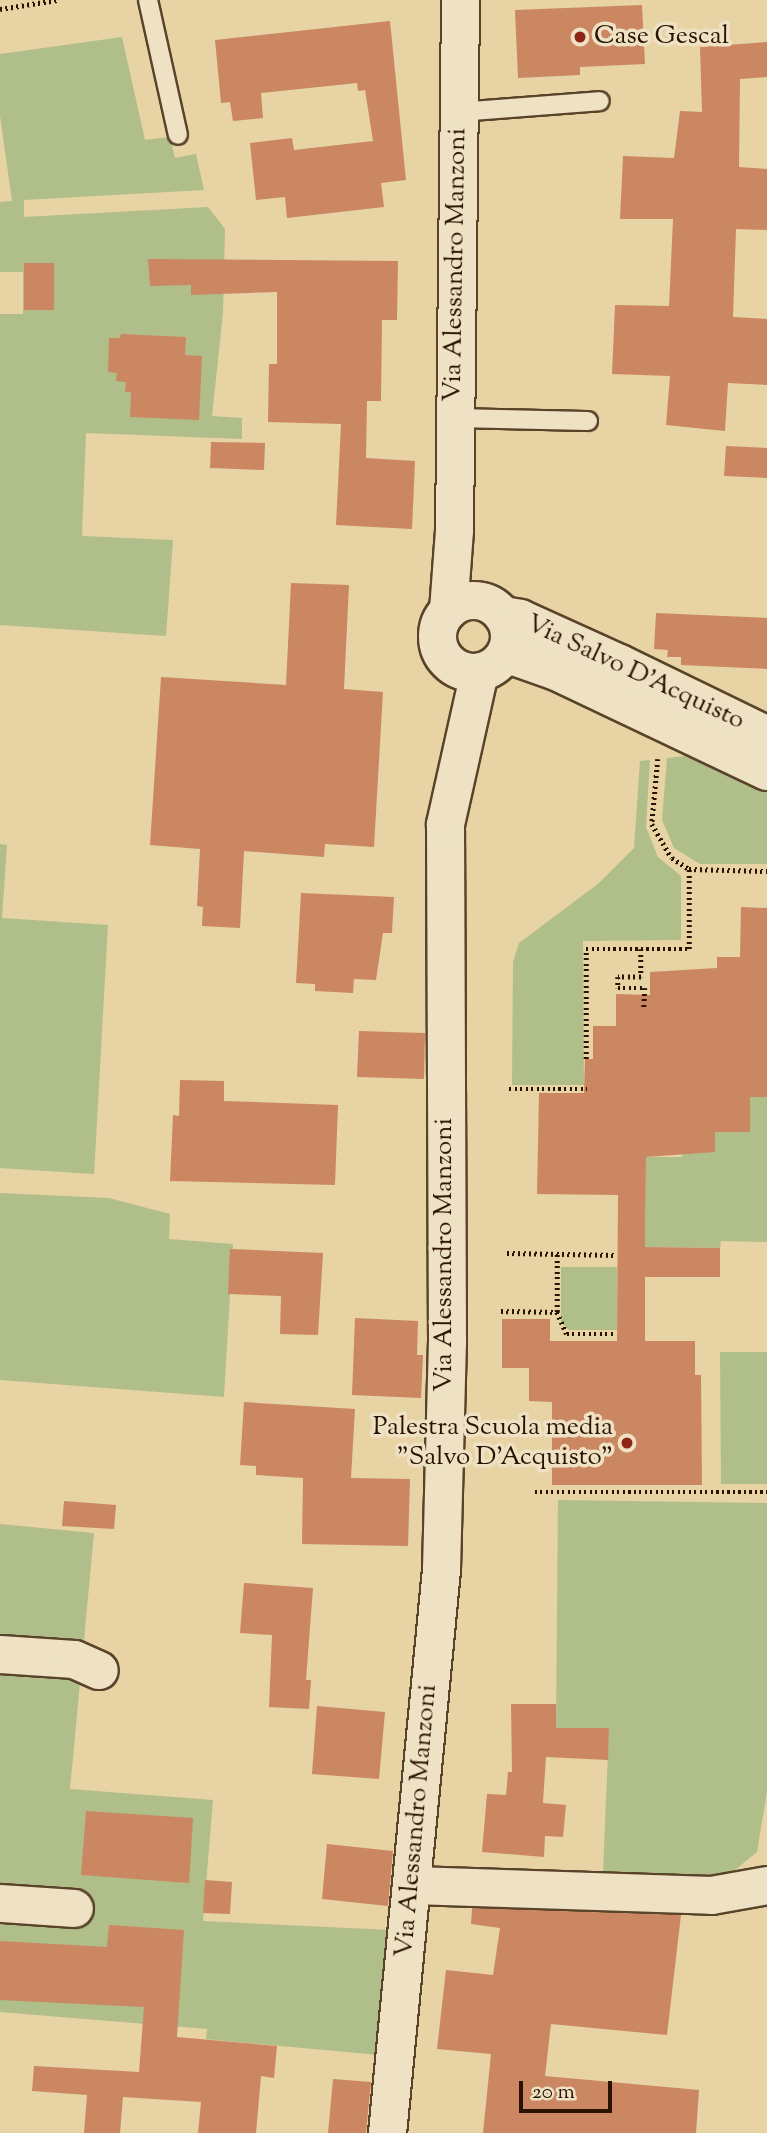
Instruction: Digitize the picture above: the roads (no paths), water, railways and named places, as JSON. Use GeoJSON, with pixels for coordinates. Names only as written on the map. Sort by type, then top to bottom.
{"type":"FeatureCollection","features":[{"type":"Feature","properties":{"kind":"street","name":"Via Alessandro Manzoni"},"geometry":{"type":"LineString","coordinates":[[458,1],[454,530],[477,608]]}},
{"type":"Feature","properties":{"kind":"street"},"geometry":{"type":"LineString","coordinates":[[477,608],[509,634],[492,663],[466,672],[444,658],[437,642],[438,625],[477,608]]}},
{"type":"Feature","properties":{"kind":"street","name":"Via Salvo D'Acquisto"},"geometry":{"type":"LineString","coordinates":[[477,608],[520,618],[767,735]]}},
{"type":"Feature","properties":{"kind":"street","name":"Via Alessandro Manzoni"},"geometry":{"type":"LineString","coordinates":[[387,2133],[413,1885],[441,1569],[447,1342],[444,824],[492,663]]}},
{"type":"Feature","properties":{"kind":"street","name":"Via Salvo D'Acquisto"},"geometry":{"type":"LineString","coordinates":[[492,663],[556,671],[767,771]]}},
{"type":"Feature","properties":{"kind":"street"},"geometry":{"type":"LineString","coordinates":[[0,1654],[74,1659],[99,1671]]}},
{"type":"Feature","properties":{"kind":"street"},"geometry":{"type":"LineString","coordinates":[[413,1885],[711,1895],[767,1885]]}},
{"type":"Feature","properties":{"kind":"street"},"geometry":{"type":"LineString","coordinates":[[0,1903],[74,1908]]}},
{"type":"Feature","properties":{"kind":"lane"},"geometry":{"type":"LineString","coordinates":[[148,0],[178,135]]}},
{"type":"Feature","properties":{"kind":"lane"},"geometry":{"type":"LineString","coordinates":[[458,112],[600,101]]}},
{"type":"Feature","properties":{"kind":"lane"},"geometry":{"type":"LineString","coordinates":[[454,418],[588,421]]}},
{"type":"Feature","properties":{"kind":"place","name":"Case Gescal"},"geometry":{"type":"Point","coordinates":[580,37]}},
{"type":"Feature","properties":{"kind":"place","name":"Palestra Scuola media \"Salvo D'Acquisto\""},"geometry":{"type":"Point","coordinates":[627,1443]}}]}
